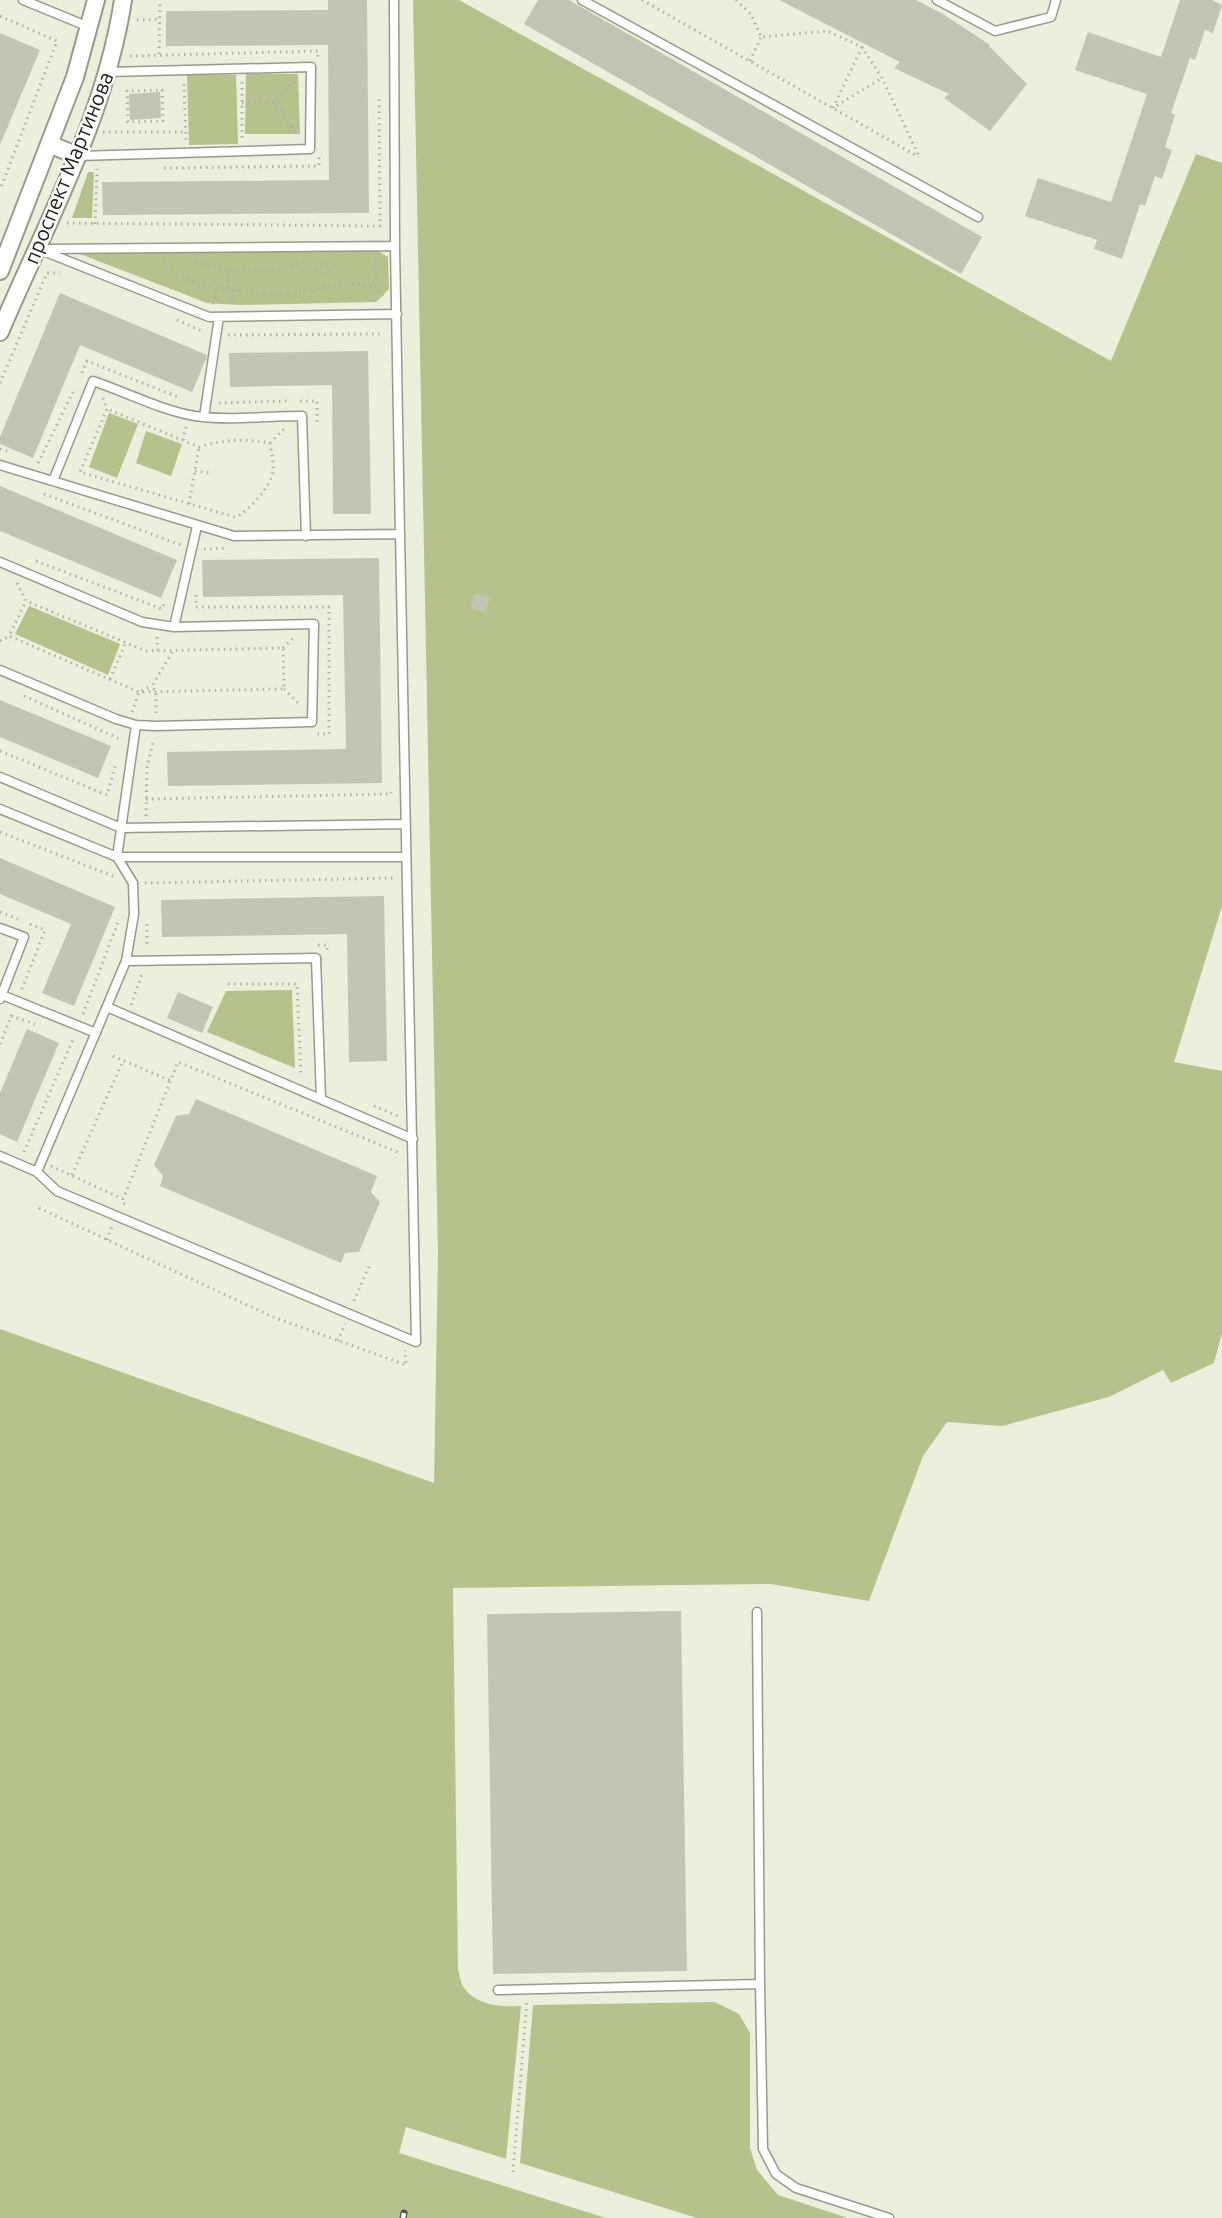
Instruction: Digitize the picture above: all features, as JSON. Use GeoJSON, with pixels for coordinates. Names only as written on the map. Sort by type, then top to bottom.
{"type":"FeatureCollection","features":[{"type":"Feature","properties":{"kind":"street","name":"проспект Мартинова"},"geometry":{"type":"LineString","coordinates":[[0,271],[75,77],[96,0]]}},
{"type":"Feature","properties":{"kind":"street","name":"проспект Мартинова"},"geometry":{"type":"LineString","coordinates":[[0,332],[4,312],[85,155],[118,34],[123,0]]}},
{"type":"Feature","properties":{"kind":"street"},"geometry":{"type":"LineString","coordinates":[[49,144],[85,155]]}},
{"type":"Feature","properties":{"kind":"lane"},"geometry":{"type":"LineString","coordinates":[[22,0],[89,27]]}},
{"type":"Feature","properties":{"kind":"lane"},"geometry":{"type":"LineString","coordinates":[[0,1156],[37,1172],[57,1191],[416,1342],[399,534],[394,0]]}},
{"type":"Feature","properties":{"kind":"lane"},"geometry":{"type":"LineString","coordinates":[[582,0],[978,218]]}},
{"type":"Feature","properties":{"kind":"lane"},"geometry":{"type":"LineString","coordinates":[[937,0],[995,31],[1052,17],[1056,0]]}},
{"type":"Feature","properties":{"kind":"lane"},"geometry":{"type":"LineString","coordinates":[[85,155],[310,149],[311,67],[108,72]]}},
{"type":"Feature","properties":{"kind":"lane"},"geometry":{"type":"LineString","coordinates":[[38,249],[395,246]]}},
{"type":"Feature","properties":{"kind":"lane"},"geometry":{"type":"LineString","coordinates":[[38,249],[209,317],[397,314]]}},
{"type":"Feature","properties":{"kind":"lane"},"geometry":{"type":"LineString","coordinates":[[204,417],[219,317]]}},
{"type":"Feature","properties":{"kind":"lane"},"geometry":{"type":"LineString","coordinates":[[52,482],[93,381],[172,410],[204,417],[302,416],[306,536]]}},
{"type":"Feature","properties":{"kind":"lane"},"geometry":{"type":"LineString","coordinates":[[0,465],[234,536],[399,534]]}},
{"type":"Feature","properties":{"kind":"lane"},"geometry":{"type":"LineString","coordinates":[[174,627],[197,526]]}},
{"type":"Feature","properties":{"kind":"lane"},"geometry":{"type":"LineString","coordinates":[[0,562],[142,622],[174,627],[314,624],[312,722],[156,726],[132,724],[0,670]]}},
{"type":"Feature","properties":{"kind":"lane"},"geometry":{"type":"LineString","coordinates":[[37,1172],[126,961],[134,914],[133,883],[117,857],[132,724]]}},
{"type":"Feature","properties":{"kind":"lane"},"geometry":{"type":"LineString","coordinates":[[0,777],[121,828],[406,824]]}},
{"type":"Feature","properties":{"kind":"lane"},"geometry":{"type":"LineString","coordinates":[[0,809],[117,857],[406,857]]}},
{"type":"Feature","properties":{"kind":"lane"},"geometry":{"type":"LineString","coordinates":[[0,928],[24,937],[1,997],[96,1033]]}},
{"type":"Feature","properties":{"kind":"lane"},"geometry":{"type":"LineString","coordinates":[[126,961],[316,958],[321,1100]]}},
{"type":"Feature","properties":{"kind":"lane"},"geometry":{"type":"LineString","coordinates":[[107,1007],[413,1139]]}},
{"type":"Feature","properties":{"kind":"lane"},"geometry":{"type":"LineString","coordinates":[[757,1612],[763,2149],[776,2174],[796,2188],[889,2218]]}},
{"type":"Feature","properties":{"kind":"lane"},"geometry":{"type":"LineString","coordinates":[[498,1990],[760,1984]]}},
{"type":"Feature","properties":{"kind":"path"},"geometry":{"type":"LineString","coordinates":[[159,54],[160,0]]}},
{"type":"Feature","properties":{"kind":"path"},"geometry":{"type":"LineString","coordinates":[[642,0],[919,157],[882,78],[862,47],[827,31],[761,37]]}},
{"type":"Feature","properties":{"kind":"path"},"geometry":{"type":"LineString","coordinates":[[652,6],[656,0]]}},
{"type":"Feature","properties":{"kind":"path"},"geometry":{"type":"LineString","coordinates":[[736,0],[751,14],[761,37],[750,61]]}},
{"type":"Feature","properties":{"kind":"path"},"geometry":{"type":"LineString","coordinates":[[0,16],[57,41],[0,190]]}},
{"type":"Feature","properties":{"kind":"path"},"geometry":{"type":"LineString","coordinates":[[132,20],[159,19]]}},
{"type":"Feature","properties":{"kind":"path"},"geometry":{"type":"LineString","coordinates":[[833,108],[862,47]]}},
{"type":"Feature","properties":{"kind":"path"},"geometry":{"type":"LineString","coordinates":[[130,56],[318,51],[318,58],[311,67],[273,102],[242,104]]}},
{"type":"Feature","properties":{"kind":"path"},"geometry":{"type":"LineString","coordinates":[[242,69],[242,151]]}},
{"type":"Feature","properties":{"kind":"path"},"geometry":{"type":"LineString","coordinates":[[184,70],[187,153]]}},
{"type":"Feature","properties":{"kind":"path"},"geometry":{"type":"LineString","coordinates":[[833,108],[882,78]]}},
{"type":"Feature","properties":{"kind":"path"},"geometry":{"type":"LineString","coordinates":[[162,90],[163,121],[144,121],[128,122],[127,91],[162,90]]}},
{"type":"Feature","properties":{"kind":"path"},"geometry":{"type":"LineString","coordinates":[[71,213],[67,224],[380,226],[380,95]]}},
{"type":"Feature","properties":{"kind":"path"},"geometry":{"type":"LineString","coordinates":[[95,224],[97,169],[87,169],[85,155],[101,132],[105,121]]}},
{"type":"Feature","properties":{"kind":"path"},"geometry":{"type":"LineString","coordinates":[[144,121],[145,132]]}},
{"type":"Feature","properties":{"kind":"path"},"geometry":{"type":"LineString","coordinates":[[101,132],[186,132]]}},
{"type":"Feature","properties":{"kind":"path"},"geometry":{"type":"LineString","coordinates":[[155,168],[319,166],[319,148]]}},
{"type":"Feature","properties":{"kind":"path"},"geometry":{"type":"LineString","coordinates":[[168,257],[164,262],[167,270],[175,275],[195,283],[226,289],[291,293],[345,284],[363,284],[374,287],[386,299]]}},
{"type":"Feature","properties":{"kind":"path"},"geometry":{"type":"LineString","coordinates":[[367,259],[373,257],[378,270],[374,287]]}},
{"type":"Feature","properties":{"kind":"path"},"geometry":{"type":"LineString","coordinates":[[185,259],[227,269],[260,272],[286,268],[312,259]]}},
{"type":"Feature","properties":{"kind":"path"},"geometry":{"type":"LineString","coordinates":[[322,264],[327,266],[329,271],[327,275],[323,277],[319,275],[318,266],[322,264]]}},
{"type":"Feature","properties":{"kind":"path"},"geometry":{"type":"LineString","coordinates":[[226,289],[227,269]]}},
{"type":"Feature","properties":{"kind":"path"},"geometry":{"type":"LineString","coordinates":[[107,409],[199,447],[220,441],[246,439],[270,443],[273,472],[268,484],[243,515],[234,518],[80,472],[107,409]]}},
{"type":"Feature","properties":{"kind":"path"},"geometry":{"type":"LineString","coordinates":[[189,504],[199,447]]}},
{"type":"Feature","properties":{"kind":"path"},"geometry":{"type":"LineString","coordinates":[[195,471],[212,473]]}},
{"type":"Feature","properties":{"kind":"path"},"geometry":{"type":"LineString","coordinates":[[43,494],[183,546]]}},
{"type":"Feature","properties":{"kind":"path"},"geometry":{"type":"LineString","coordinates":[[199,549],[234,548]]}},
{"type":"Feature","properties":{"kind":"path"},"geometry":{"type":"LineString","coordinates":[[32,560],[162,609],[166,598]]}},
{"type":"Feature","properties":{"kind":"path"},"geometry":{"type":"LineString","coordinates":[[197,584],[196,607],[329,607],[329,734],[317,734]]}},
{"type":"Feature","properties":{"kind":"path"},"geometry":{"type":"LineString","coordinates":[[0,640],[9,636],[26,601],[146,651],[283,648],[284,689],[139,692],[9,636]]}},
{"type":"Feature","properties":{"kind":"path"},"geometry":{"type":"LineString","coordinates":[[110,679],[126,642]]}},
{"type":"Feature","properties":{"kind":"path"},"geometry":{"type":"LineString","coordinates":[[139,692],[153,686],[173,650]]}},
{"type":"Feature","properties":{"kind":"path"},"geometry":{"type":"LineString","coordinates":[[153,686],[156,692],[156,726]]}},
{"type":"Feature","properties":{"kind":"path"},"geometry":{"type":"LineString","coordinates":[[132,724],[139,692]]}},
{"type":"Feature","properties":{"kind":"path"},"geometry":{"type":"LineString","coordinates":[[20,695],[123,740],[119,751]]}},
{"type":"Feature","properties":{"kind":"path"},"geometry":{"type":"LineString","coordinates":[[146,828],[147,766],[154,739]]}},
{"type":"Feature","properties":{"kind":"path"},"geometry":{"type":"LineString","coordinates":[[0,751],[107,795],[116,762]]}},
{"type":"Feature","properties":{"kind":"path"},"geometry":{"type":"LineString","coordinates":[[391,782],[392,824]]}},
{"type":"Feature","properties":{"kind":"path"},"geometry":{"type":"LineString","coordinates":[[146,799],[391,794]]}},
{"type":"Feature","properties":{"kind":"path"},"geometry":{"type":"LineString","coordinates":[[0,832],[133,883],[394,878],[393,857]]}},
{"type":"Feature","properties":{"kind":"path"},"geometry":{"type":"LineString","coordinates":[[146,857],[146,883]]}},
{"type":"Feature","properties":{"kind":"path"},"geometry":{"type":"LineString","coordinates":[[141,1010],[130,1006],[147,961],[147,915]]}},
{"type":"Feature","properties":{"kind":"path"},"geometry":{"type":"LineString","coordinates":[[315,945],[327,945],[327,956]]}},
{"type":"Feature","properties":{"kind":"path"},"geometry":{"type":"LineString","coordinates":[[228,984],[297,984],[301,1077]]}},
{"type":"Feature","properties":{"kind":"path"},"geometry":{"type":"LineString","coordinates":[[112,1056],[171,1081]]}},
{"type":"Feature","properties":{"kind":"path"},"geometry":{"type":"LineString","coordinates":[[72,1175],[123,1061]]}},
{"type":"Feature","properties":{"kind":"path"},"geometry":{"type":"LineString","coordinates":[[132,1207],[122,1202],[178,1062],[404,1155],[403,1117],[373,1106]]}},
{"type":"Feature","properties":{"kind":"path"},"geometry":{"type":"LineString","coordinates":[[291,1072],[321,1085]]}},
{"type":"Feature","properties":{"kind":"path"},"geometry":{"type":"LineString","coordinates":[[15,1150],[123,1199]]}},
{"type":"Feature","properties":{"kind":"path"},"geometry":{"type":"LineString","coordinates":[[39,1208],[273,1317],[406,1365],[405,1337]]}},
{"type":"Feature","properties":{"kind":"path"},"geometry":{"type":"LineString","coordinates":[[343,1298],[354,1303]]}},
{"type":"Feature","properties":{"kind":"path"},"geometry":{"type":"LineString","coordinates":[[513,2172],[528,1989]]}},
{"type":"Feature","properties":{"kind":"green space"},"geometry":{"type":"Polygon","coordinates":[[[413,0],[459,0],[1111,361],[1196,154],[1222,163],[1222,906],[1174,1062],[1222,1071],[1222,1333],[1214,1363],[1171,1383],[1163,1370],[1109,1397],[1002,1426],[947,1422],[923,1456],[869,1601],[771,1584],[453,1588],[458,1970],[464,1988],[476,1999],[490,2004],[521,2006],[506,2159],[406,2127],[399,2153],[606,2218],[0,2218],[0,1329],[434,1483],[438,1253],[413,0]]]}},
{"type":"Feature","properties":{"kind":"green space"},"geometry":{"type":"Polygon","coordinates":[[[246,74],[298,74],[300,134],[245,134],[246,74]]]}},
{"type":"Feature","properties":{"kind":"green space"},"geometry":{"type":"Polygon","coordinates":[[[187,75],[236,75],[238,144],[189,145],[187,75]]]}},
{"type":"Feature","properties":{"kind":"green space"},"geometry":{"type":"Polygon","coordinates":[[[88,172],[94,172],[92,218],[72,218],[88,172]]]}},
{"type":"Feature","properties":{"kind":"green space"},"geometry":{"type":"Polygon","coordinates":[[[375,249],[388,257],[389,289],[376,302],[239,305],[207,303],[80,254],[375,249]]]}},
{"type":"Feature","properties":{"kind":"green space"},"geometry":{"type":"Polygon","coordinates":[[[109,413],[138,424],[117,478],[89,467],[109,413]]]}},
{"type":"Feature","properties":{"kind":"green space"},"geometry":{"type":"Polygon","coordinates":[[[146,431],[182,444],[171,476],[136,463],[146,431]]]}},
{"type":"Feature","properties":{"kind":"green space"},"geometry":{"type":"Polygon","coordinates":[[[29,606],[120,644],[108,675],[15,634],[29,606]]]}},
{"type":"Feature","properties":{"kind":"green space"},"geometry":{"type":"Polygon","coordinates":[[[292,990],[295,1068],[207,1032],[226,991],[292,990]]]}},
{"type":"Feature","properties":{"kind":"green space"},"geometry":{"type":"Polygon","coordinates":[[[715,2002],[739,2014],[750,2033],[750,2148],[757,2170],[778,2195],[848,2218],[697,2218],[520,2163],[533,2005],[715,2002]]]}},
{"type":"Feature","properties":{"kind":"building"},"geometry":{"type":"Polygon","coordinates":[[[328,0],[367,0],[369,213],[103,215],[102,182],[329,180],[328,45],[166,46],[166,11],[328,10],[328,0]]]}},
{"type":"Feature","properties":{"kind":"building"},"geometry":{"type":"Polygon","coordinates":[[[538,0],[569,0],[982,237],[961,274],[524,24],[538,0]]]}},
{"type":"Feature","properties":{"kind":"building"},"geometry":{"type":"Polygon","coordinates":[[[779,0],[916,0],[943,14],[990,45],[1027,84],[990,131],[944,98],[949,94],[894,68],[900,62],[779,0]]]}},
{"type":"Feature","properties":{"kind":"building"},"geometry":{"type":"Polygon","coordinates":[[[1180,0],[1212,0],[1222,5],[1213,33],[1205,30],[1195,60],[1190,58],[1171,113],[1175,115],[1165,147],[1172,150],[1162,179],[1155,176],[1145,206],[1140,204],[1122,259],[1094,249],[1097,240],[1025,216],[1038,178],[1111,202],[1147,94],[1075,70],[1088,32],[1161,57],[1180,0]]]}},
{"type":"Feature","properties":{"kind":"building"},"geometry":{"type":"Polygon","coordinates":[[[0,33],[40,50],[0,145],[0,33]]]}},
{"type":"Feature","properties":{"kind":"building"},"geometry":{"type":"Polygon","coordinates":[[[160,92],[161,118],[130,120],[129,94],[160,92]]]}},
{"type":"Feature","properties":{"kind":"building"},"geometry":{"type":"Polygon","coordinates":[[[60,293],[207,355],[192,392],[80,345],[33,458],[0,444],[0,437],[60,293]]]}},
{"type":"Feature","properties":{"kind":"building"},"geometry":{"type":"Polygon","coordinates":[[[368,351],[371,514],[333,514],[332,385],[230,387],[229,353],[368,351]]]}},
{"type":"Feature","properties":{"kind":"building"},"geometry":{"type":"Polygon","coordinates":[[[0,486],[177,560],[161,598],[0,531],[0,486]]]}},
{"type":"Feature","properties":{"kind":"building"},"geometry":{"type":"Polygon","coordinates":[[[379,558],[382,783],[168,786],[167,752],[346,749],[343,595],[203,597],[202,560],[379,558]]]}},
{"type":"Feature","properties":{"kind":"building"},"geometry":{"type":"Polygon","coordinates":[[[475,593],[490,597],[486,612],[471,608],[475,593]]]}},
{"type":"Feature","properties":{"kind":"building"},"geometry":{"type":"Polygon","coordinates":[[[0,700],[111,746],[98,778],[0,737],[0,700]]]}},
{"type":"Feature","properties":{"kind":"building"},"geometry":{"type":"Polygon","coordinates":[[[0,858],[115,907],[74,1006],[42,993],[71,924],[0,894],[0,858]]]}},
{"type":"Feature","properties":{"kind":"building"},"geometry":{"type":"Polygon","coordinates":[[[384,896],[387,1061],[349,1062],[347,934],[162,937],[161,900],[384,896]]]}},
{"type":"Feature","properties":{"kind":"building"},"geometry":{"type":"Polygon","coordinates":[[[178,992],[213,1007],[202,1033],[167,1018],[178,992]]]}},
{"type":"Feature","properties":{"kind":"building"},"geometry":{"type":"Polygon","coordinates":[[[27,1029],[59,1043],[17,1142],[0,1134],[0,1093],[27,1029]]]}},
{"type":"Feature","properties":{"kind":"building"},"geometry":{"type":"Polygon","coordinates":[[[196,1099],[377,1176],[371,1192],[380,1202],[359,1252],[345,1253],[341,1263],[160,1186],[163,1176],[154,1165],[176,1116],[189,1114],[196,1099]]]}},
{"type":"Feature","properties":{"kind":"building"},"geometry":{"type":"Polygon","coordinates":[[[681,1611],[687,1971],[493,1974],[487,1614],[681,1611]]]}},
{"type":"Feature","properties":{"kind":"railway"},"geometry":{"type":"LineString","coordinates":[[403,2218],[404,2213]]}}]}
